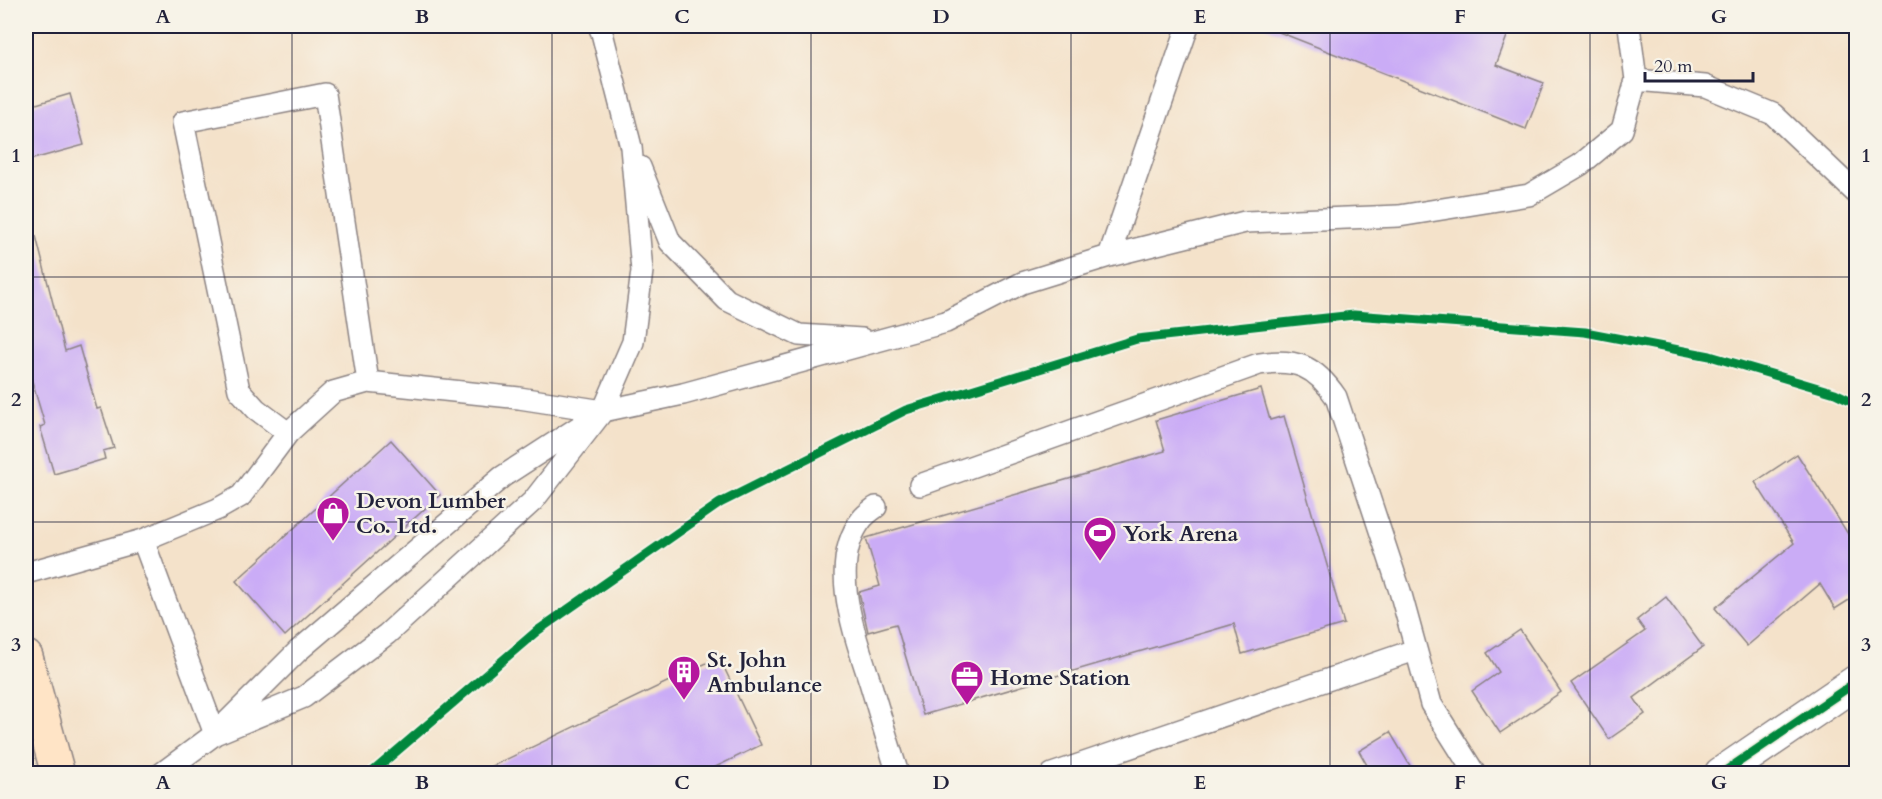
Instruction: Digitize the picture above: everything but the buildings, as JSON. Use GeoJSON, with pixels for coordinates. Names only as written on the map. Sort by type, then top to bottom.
{"type":"FeatureCollection","features":[{"type":"Feature","properties":{"kind":"main road"},"geometry":{"type":"LineString","coordinates":[[26,657],[58,774]]}},
{"type":"Feature","properties":{"kind":"street"},"geometry":{"type":"LineString","coordinates":[[1721,774],[1857,681]]}},
{"type":"Feature","properties":{"kind":"lane"},"geometry":{"type":"LineString","coordinates":[[598,26],[602,33],[631,147],[670,242],[727,300],[799,335],[878,340]]}},
{"type":"Feature","properties":{"kind":"lane"},"geometry":{"type":"LineString","coordinates":[[1108,256],[1188,26]]}},
{"type":"Feature","properties":{"kind":"lane"},"geometry":{"type":"LineString","coordinates":[[26,573],[144,540],[218,509],[241,496],[288,433],[333,392],[368,382],[519,398],[603,411],[683,394],[946,322],[1022,283],[1108,256],[1245,222],[1399,216],[1529,195],[1580,165],[1622,130],[1636,80],[1629,26]]}},
{"type":"Feature","properties":{"kind":"lane"},"geometry":{"type":"LineString","coordinates":[[1636,80],[1705,86],[1773,114],[1857,192]]}},
{"type":"Feature","properties":{"kind":"lane"},"geometry":{"type":"LineString","coordinates":[[288,433],[256,409],[239,390],[183,122],[325,94],[368,382]]}},
{"type":"Feature","properties":{"kind":"lane"},"geometry":{"type":"LineString","coordinates":[[216,734],[304,698],[387,634],[534,501],[603,411],[633,342],[642,271],[631,147]]}},
{"type":"Feature","properties":{"kind":"lane"},"geometry":{"type":"LineString","coordinates":[[920,484],[1259,364],[1281,361],[1306,367],[1324,380],[1336,397],[1400,591],[1431,704],[1475,774]]}},
{"type":"Feature","properties":{"kind":"lane"},"geometry":{"type":"LineString","coordinates":[[161,774],[216,734],[298,651],[502,477],[603,411]]}},
{"type":"Feature","properties":{"kind":"lane"},"geometry":{"type":"LineString","coordinates":[[876,507],[862,518],[853,535],[848,552],[847,596],[852,623],[898,774]]}},
{"type":"Feature","properties":{"kind":"lane"},"geometry":{"type":"LineString","coordinates":[[144,540],[216,734]]}},
{"type":"Feature","properties":{"kind":"lane"},"geometry":{"type":"LineString","coordinates":[[1052,774],[1415,650]]}},
{"type":"Feature","properties":{"kind":"cycle path"},"geometry":{"type":"LineString","coordinates":[[370,774],[537,631],[720,503],[906,410],[1137,339],[1354,315],[1585,332],[1710,356],[1835,393],[1856,403]]}},
{"type":"Feature","properties":{"kind":"cycle path"},"geometry":{"type":"LineString","coordinates":[[1721,774],[1856,682]]}},
{"type":"Feature","properties":{"kind":"place","name":"Devon Lumber Co. Ltd."},"geometry":{"type":"Point","coordinates":[333,542]}},
{"type":"Feature","properties":{"kind":"place","name":"York Arena"},"geometry":{"type":"Point","coordinates":[1100,562]}},
{"type":"Feature","properties":{"kind":"place","name":"St. John Ambulance"},"geometry":{"type":"Point","coordinates":[684,701]}},
{"type":"Feature","properties":{"kind":"place","name":"Home Station"},"geometry":{"type":"Point","coordinates":[967,706]}}]}
